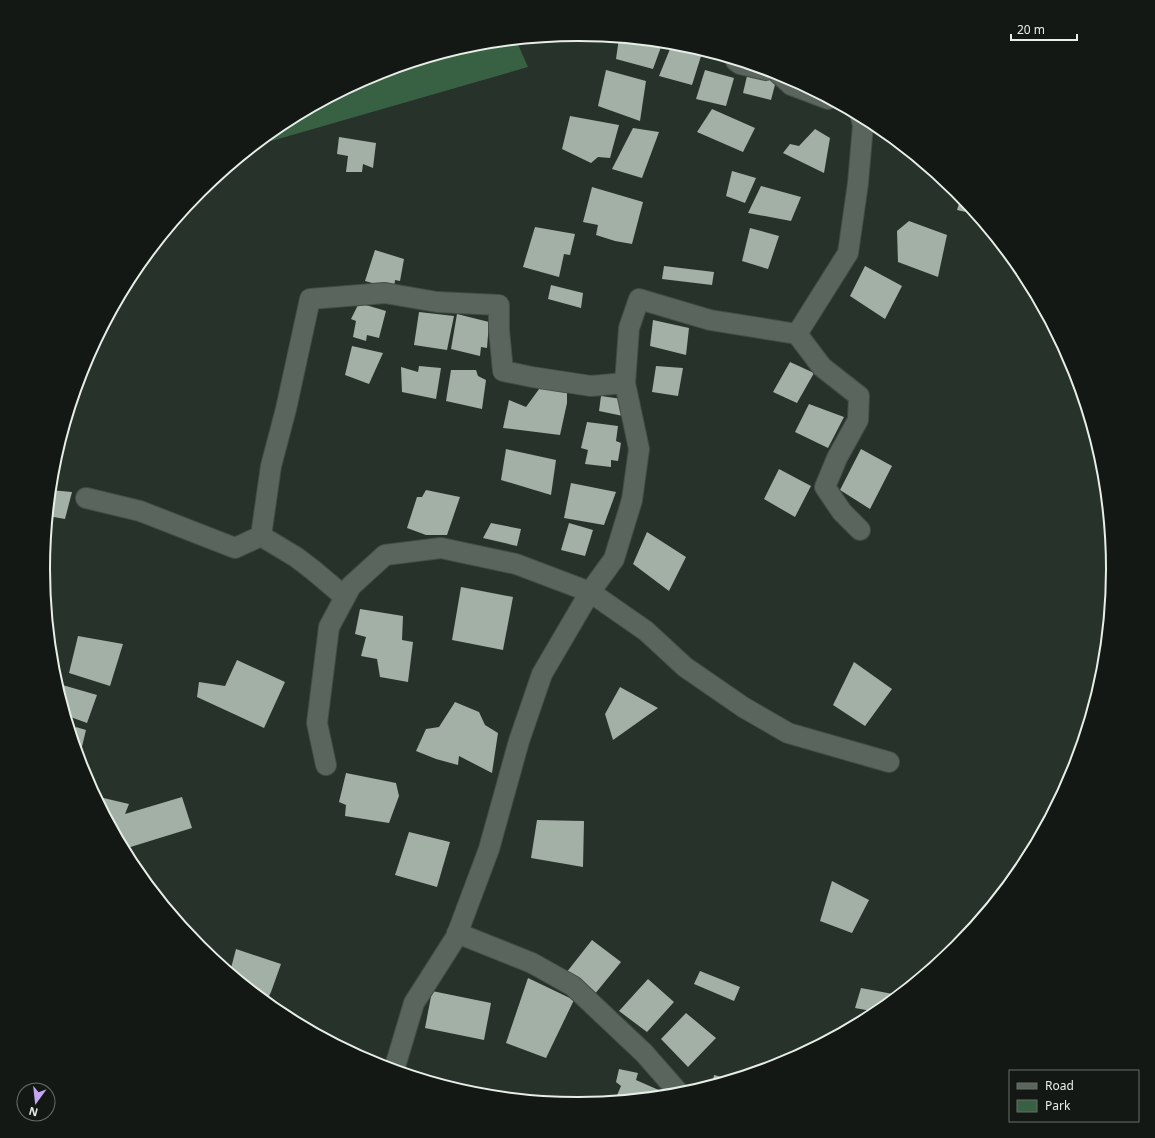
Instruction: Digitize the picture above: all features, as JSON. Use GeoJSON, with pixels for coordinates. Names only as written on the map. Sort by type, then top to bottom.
{"type":"FeatureCollection","features":[{"type":"Feature","properties":{"kind":"street"},"geometry":{"type":"LineString","coordinates":[[797,334],[848,253],[858,183],[863,125]]}},
{"type":"Feature","properties":{"kind":"street"},"geometry":{"type":"LineString","coordinates":[[261,536],[271,466],[286,409],[310,299],[385,293],[436,302],[499,305],[499,330],[503,371],[591,386],[625,383]]}},
{"type":"Feature","properties":{"kind":"street"},"geometry":{"type":"LineString","coordinates":[[396,1065],[414,1003],[456,937],[489,849],[519,741],[542,674],[590,592],[614,558],[632,500],[638,449],[625,383],[629,328],[639,299],[710,320],[797,334],[822,367],[859,396],[858,420],[837,458],[825,487],[842,512],[860,530]]}},
{"type":"Feature","properties":{"kind":"street"},"geometry":{"type":"LineString","coordinates":[[86,498],[140,511],[236,548],[261,536]]}},
{"type":"Feature","properties":{"kind":"street"},"geometry":{"type":"LineString","coordinates":[[261,536],[296,557],[345,597]]}},
{"type":"Feature","properties":{"kind":"street"},"geometry":{"type":"LineString","coordinates":[[326,765],[317,723],[329,627],[351,586],[385,555],[441,548],[516,564],[590,592],[646,631],[685,667],[743,707],[788,733],[889,762]]}},
{"type":"Feature","properties":{"kind":"street"},"geometry":{"type":"LineString","coordinates":[[457,933],[532,963],[573,986],[644,1053],[675,1088]]}},
{"type":"Feature","properties":{"kind":"green space"},"geometry":{"type":"Polygon","coordinates":[[[518,45],[528,67],[267,142],[284,130],[344,95],[375,81],[441,59],[474,51],[518,45]]]}},
{"type":"Feature","properties":{"kind":"building"},"geometry":{"type":"Polygon","coordinates":[[[618,43],[661,48],[653,69],[616,59],[618,43]]]}},
{"type":"Feature","properties":{"kind":"building"},"geometry":{"type":"Polygon","coordinates":[[[670,49],[701,56],[692,85],[659,76],[670,49]]]}},
{"type":"Feature","properties":{"kind":"building"},"geometry":{"type":"Polygon","coordinates":[[[606,70],[646,81],[640,121],[598,106],[606,70]]]}},
{"type":"Feature","properties":{"kind":"building"},"geometry":{"type":"Polygon","coordinates":[[[705,70],[734,78],[726,106],[696,99],[705,70]]]}},
{"type":"Feature","properties":{"kind":"building"},"geometry":{"type":"Polygon","coordinates":[[[747,76],[776,81],[771,100],[743,93],[747,76]]]}},
{"type":"Feature","properties":{"kind":"building"},"geometry":{"type":"Polygon","coordinates":[[[712,109],[755,128],[743,152],[697,132],[712,109]]]}},
{"type":"Feature","properties":{"kind":"building"},"geometry":{"type":"Polygon","coordinates":[[[570,116],[619,125],[610,158],[598,157],[591,163],[562,149],[570,116]]]}},
{"type":"Feature","properties":{"kind":"building"},"geometry":{"type":"Polygon","coordinates":[[[633,128],[659,132],[642,178],[612,169],[633,128]]]}},
{"type":"Feature","properties":{"kind":"building"},"geometry":{"type":"Polygon","coordinates":[[[815,129],[830,138],[824,173],[783,153],[790,144],[799,146],[815,129]]]}},
{"type":"Feature","properties":{"kind":"building"},"geometry":{"type":"Polygon","coordinates":[[[339,137],[376,143],[373,168],[363,164],[362,172],[346,172],[348,156],[337,154],[339,137]]]}},
{"type":"Feature","properties":{"kind":"building"},"geometry":{"type":"Polygon","coordinates":[[[732,171],[756,178],[745,203],[726,196],[732,171]]]}},
{"type":"Feature","properties":{"kind":"building"},"geometry":{"type":"Polygon","coordinates":[[[761,186],[801,197],[791,221],[748,213],[761,186]]]}},
{"type":"Feature","properties":{"kind":"building"},"geometry":{"type":"Polygon","coordinates":[[[592,187],[643,202],[632,244],[615,241],[596,235],[598,225],[583,222],[592,187]]]}},
{"type":"Feature","properties":{"kind":"building"},"geometry":{"type":"Polygon","coordinates":[[[959,204],[966,212],[957,210],[959,204]]]}},
{"type":"Feature","properties":{"kind":"building"},"geometry":{"type":"Polygon","coordinates":[[[909,221],[947,235],[938,277],[898,262],[897,231],[909,221]]]}},
{"type":"Feature","properties":{"kind":"building"},"geometry":{"type":"Polygon","coordinates":[[[535,227],[575,234],[570,255],[564,254],[559,277],[523,267],[535,227]]]}},
{"type":"Feature","properties":{"kind":"building"},"geometry":{"type":"Polygon","coordinates":[[[750,228],[779,236],[768,269],[742,261],[750,228]]]}},
{"type":"Feature","properties":{"kind":"building"},"geometry":{"type":"Polygon","coordinates":[[[375,250],[404,259],[400,281],[395,280],[394,289],[365,281],[375,250]]]}},
{"type":"Feature","properties":{"kind":"building"},"geometry":{"type":"Polygon","coordinates":[[[664,266],[714,272],[712,285],[662,279],[664,266]]]}},
{"type":"Feature","properties":{"kind":"building"},"geometry":{"type":"Polygon","coordinates":[[[865,266],[902,286],[885,319],[850,296],[865,266]]]}},
{"type":"Feature","properties":{"kind":"building"},"geometry":{"type":"Polygon","coordinates":[[[551,285],[583,293],[581,308],[548,299],[551,285]]]}},
{"type":"Feature","properties":{"kind":"building"},"geometry":{"type":"Polygon","coordinates":[[[359,303],[386,311],[379,338],[367,335],[366,341],[353,337],[356,321],[351,319],[359,303]]]}},
{"type":"Feature","properties":{"kind":"building"},"geometry":{"type":"Polygon","coordinates":[[[419,312],[454,316],[447,350],[414,345],[419,312]]]}},
{"type":"Feature","properties":{"kind":"building"},"geometry":{"type":"Polygon","coordinates":[[[457,314],[489,322],[487,348],[481,347],[480,356],[451,349],[457,314]]]}},
{"type":"Feature","properties":{"kind":"building"},"geometry":{"type":"Polygon","coordinates":[[[653,320],[689,328],[686,355],[650,346],[653,320]]]}},
{"type":"Feature","properties":{"kind":"building"},"geometry":{"type":"Polygon","coordinates":[[[352,346],[383,353],[369,384],[345,375],[352,346]]]}},
{"type":"Feature","properties":{"kind":"building"},"geometry":{"type":"Polygon","coordinates":[[[790,362],[814,373],[797,403],[773,392],[790,362]]]}},
{"type":"Feature","properties":{"kind":"building"},"geometry":{"type":"Polygon","coordinates":[[[419,366],[441,368],[436,399],[402,392],[401,367],[418,372],[419,366]]]}},
{"type":"Feature","properties":{"kind":"building"},"geometry":{"type":"Polygon","coordinates":[[[656,366],[683,368],[678,396],[652,392],[656,366]]]}},
{"type":"Feature","properties":{"kind":"building"},"geometry":{"type":"Polygon","coordinates":[[[451,370],[476,370],[478,376],[486,380],[482,409],[446,401],[451,370]]]}},
{"type":"Feature","properties":{"kind":"building"},"geometry":{"type":"Polygon","coordinates":[[[542,385],[567,392],[567,403],[560,435],[503,428],[509,400],[526,407],[542,385]]]}},
{"type":"Feature","properties":{"kind":"building"},"geometry":{"type":"Polygon","coordinates":[[[601,396],[622,399],[623,416],[599,411],[601,396]]]}},
{"type":"Feature","properties":{"kind":"building"},"geometry":{"type":"Polygon","coordinates":[[[809,404],[844,417],[828,448],[795,432],[809,404]]]}},
{"type":"Feature","properties":{"kind":"building"},"geometry":{"type":"Polygon","coordinates":[[[587,422],[618,426],[616,441],[621,443],[618,461],[611,460],[611,467],[585,464],[588,450],[581,448],[587,422]]]}},
{"type":"Feature","properties":{"kind":"building"},"geometry":{"type":"Polygon","coordinates":[[[506,449],[556,460],[551,495],[501,480],[506,449]]]}},
{"type":"Feature","properties":{"kind":"building"},"geometry":{"type":"Polygon","coordinates":[[[861,449],[892,466],[870,509],[840,490],[861,449]]]}},
{"type":"Feature","properties":{"kind":"building"},"geometry":{"type":"Polygon","coordinates":[[[779,469],[811,486],[795,517],[764,499],[779,469]]]}},
{"type":"Feature","properties":{"kind":"building"},"geometry":{"type":"Polygon","coordinates":[[[571,483],[616,492],[604,525],[564,518],[571,483]]]}},
{"type":"Feature","properties":{"kind":"building"},"geometry":{"type":"Polygon","coordinates":[[[426,490],[460,497],[447,535],[426,535],[407,528],[417,497],[422,497],[426,490]]]}},
{"type":"Feature","properties":{"kind":"building"},"geometry":{"type":"Polygon","coordinates":[[[56,491],[72,492],[65,519],[53,517],[56,491]]]}},
{"type":"Feature","properties":{"kind":"building"},"geometry":{"type":"Polygon","coordinates":[[[491,523],[521,529],[517,546],[483,538],[491,523]]]}},
{"type":"Feature","properties":{"kind":"building"},"geometry":{"type":"Polygon","coordinates":[[[569,523],[593,530],[585,556],[561,550],[569,523]]]}},
{"type":"Feature","properties":{"kind":"building"},"geometry":{"type":"Polygon","coordinates":[[[647,532],[686,557],[669,591],[633,564],[647,532]]]}},
{"type":"Feature","properties":{"kind":"building"},"geometry":{"type":"Polygon","coordinates":[[[461,587],[513,597],[503,650],[452,640],[461,587]]]}},
{"type":"Feature","properties":{"kind":"building"},"geometry":{"type":"Polygon","coordinates":[[[360,609],[403,616],[402,640],[413,642],[408,682],[380,677],[377,659],[361,656],[366,637],[355,634],[360,609]]]}},
{"type":"Feature","properties":{"kind":"building"},"geometry":{"type":"Polygon","coordinates":[[[78,636],[123,644],[110,686],[69,673],[78,636]]]}},
{"type":"Feature","properties":{"kind":"building"},"geometry":{"type":"Polygon","coordinates":[[[237,660],[285,682],[264,728],[197,697],[199,682],[225,686],[237,660]]]}},
{"type":"Feature","properties":{"kind":"building"},"geometry":{"type":"Polygon","coordinates":[[[854,662],[892,689],[865,726],[833,705],[854,662]]]}},
{"type":"Feature","properties":{"kind":"building"},"geometry":{"type":"Polygon","coordinates":[[[63,685],[97,695],[87,723],[71,717],[63,685]]]}},
{"type":"Feature","properties":{"kind":"building"},"geometry":{"type":"Polygon","coordinates":[[[620,687],[658,708],[613,740],[605,714],[620,687]]]}},
{"type":"Feature","properties":{"kind":"building"},"geometry":{"type":"Polygon","coordinates":[[[455,702],[479,712],[485,725],[498,733],[492,773],[459,756],[458,765],[436,759],[416,751],[426,729],[439,727],[455,702]]]}},
{"type":"Feature","properties":{"kind":"building"},"geometry":{"type":"Polygon","coordinates":[[[76,727],[86,730],[82,748],[78,739],[75,729],[76,727]]]}},
{"type":"Feature","properties":{"kind":"building"},"geometry":{"type":"Polygon","coordinates":[[[346,773],[396,783],[399,796],[389,823],[345,816],[346,805],[339,802],[346,773]]]}},
{"type":"Feature","properties":{"kind":"building"},"geometry":{"type":"Polygon","coordinates":[[[182,797],[192,828],[129,847],[102,798],[129,804],[125,814],[182,797]]]}},
{"type":"Feature","properties":{"kind":"building"},"geometry":{"type":"Polygon","coordinates":[[[537,820],[584,821],[583,867],[531,858],[537,820]]]}},
{"type":"Feature","properties":{"kind":"building"},"geometry":{"type":"Polygon","coordinates":[[[409,832],[450,842],[437,887],[395,875],[409,832]]]}},
{"type":"Feature","properties":{"kind":"building"},"geometry":{"type":"Polygon","coordinates":[[[832,881],[869,900],[852,933],[820,921],[832,881]]]}},
{"type":"Feature","properties":{"kind":"building"},"geometry":{"type":"Polygon","coordinates":[[[592,940],[621,962],[594,995],[566,973],[592,940]]]}},
{"type":"Feature","properties":{"kind":"building"},"geometry":{"type":"Polygon","coordinates":[[[236,949],[281,964],[269,997],[231,968],[236,949]]]}},
{"type":"Feature","properties":{"kind":"building"},"geometry":{"type":"Polygon","coordinates":[[[700,971],[740,987],[734,1001],[694,984],[700,971]]]}},
{"type":"Feature","properties":{"kind":"building"},"geometry":{"type":"Polygon","coordinates":[[[528,978],[574,1000],[546,1058],[506,1043],[528,978]]]}},
{"type":"Feature","properties":{"kind":"building"},"geometry":{"type":"Polygon","coordinates":[[[648,979],[674,1002],[647,1032],[619,1011],[648,979]]]}},
{"type":"Feature","properties":{"kind":"building"},"geometry":{"type":"Polygon","coordinates":[[[861,988],[891,994],[867,1010],[855,1008],[861,988]]]}},
{"type":"Feature","properties":{"kind":"building"},"geometry":{"type":"Polygon","coordinates":[[[432,991],[491,1003],[484,1040],[425,1028],[432,991]]]}},
{"type":"Feature","properties":{"kind":"building"},"geometry":{"type":"Polygon","coordinates":[[[686,1013],[716,1038],[688,1067],[661,1039],[686,1013]]]}},
{"type":"Feature","properties":{"kind":"building"},"geometry":{"type":"Polygon","coordinates":[[[619,1069],[638,1073],[636,1080],[659,1090],[617,1095],[621,1086],[616,1082],[619,1069]]]}},
{"type":"Feature","properties":{"kind":"building"},"geometry":{"type":"Polygon","coordinates":[[[714,1075],[721,1077],[714,1079],[714,1075]]]}}]}
